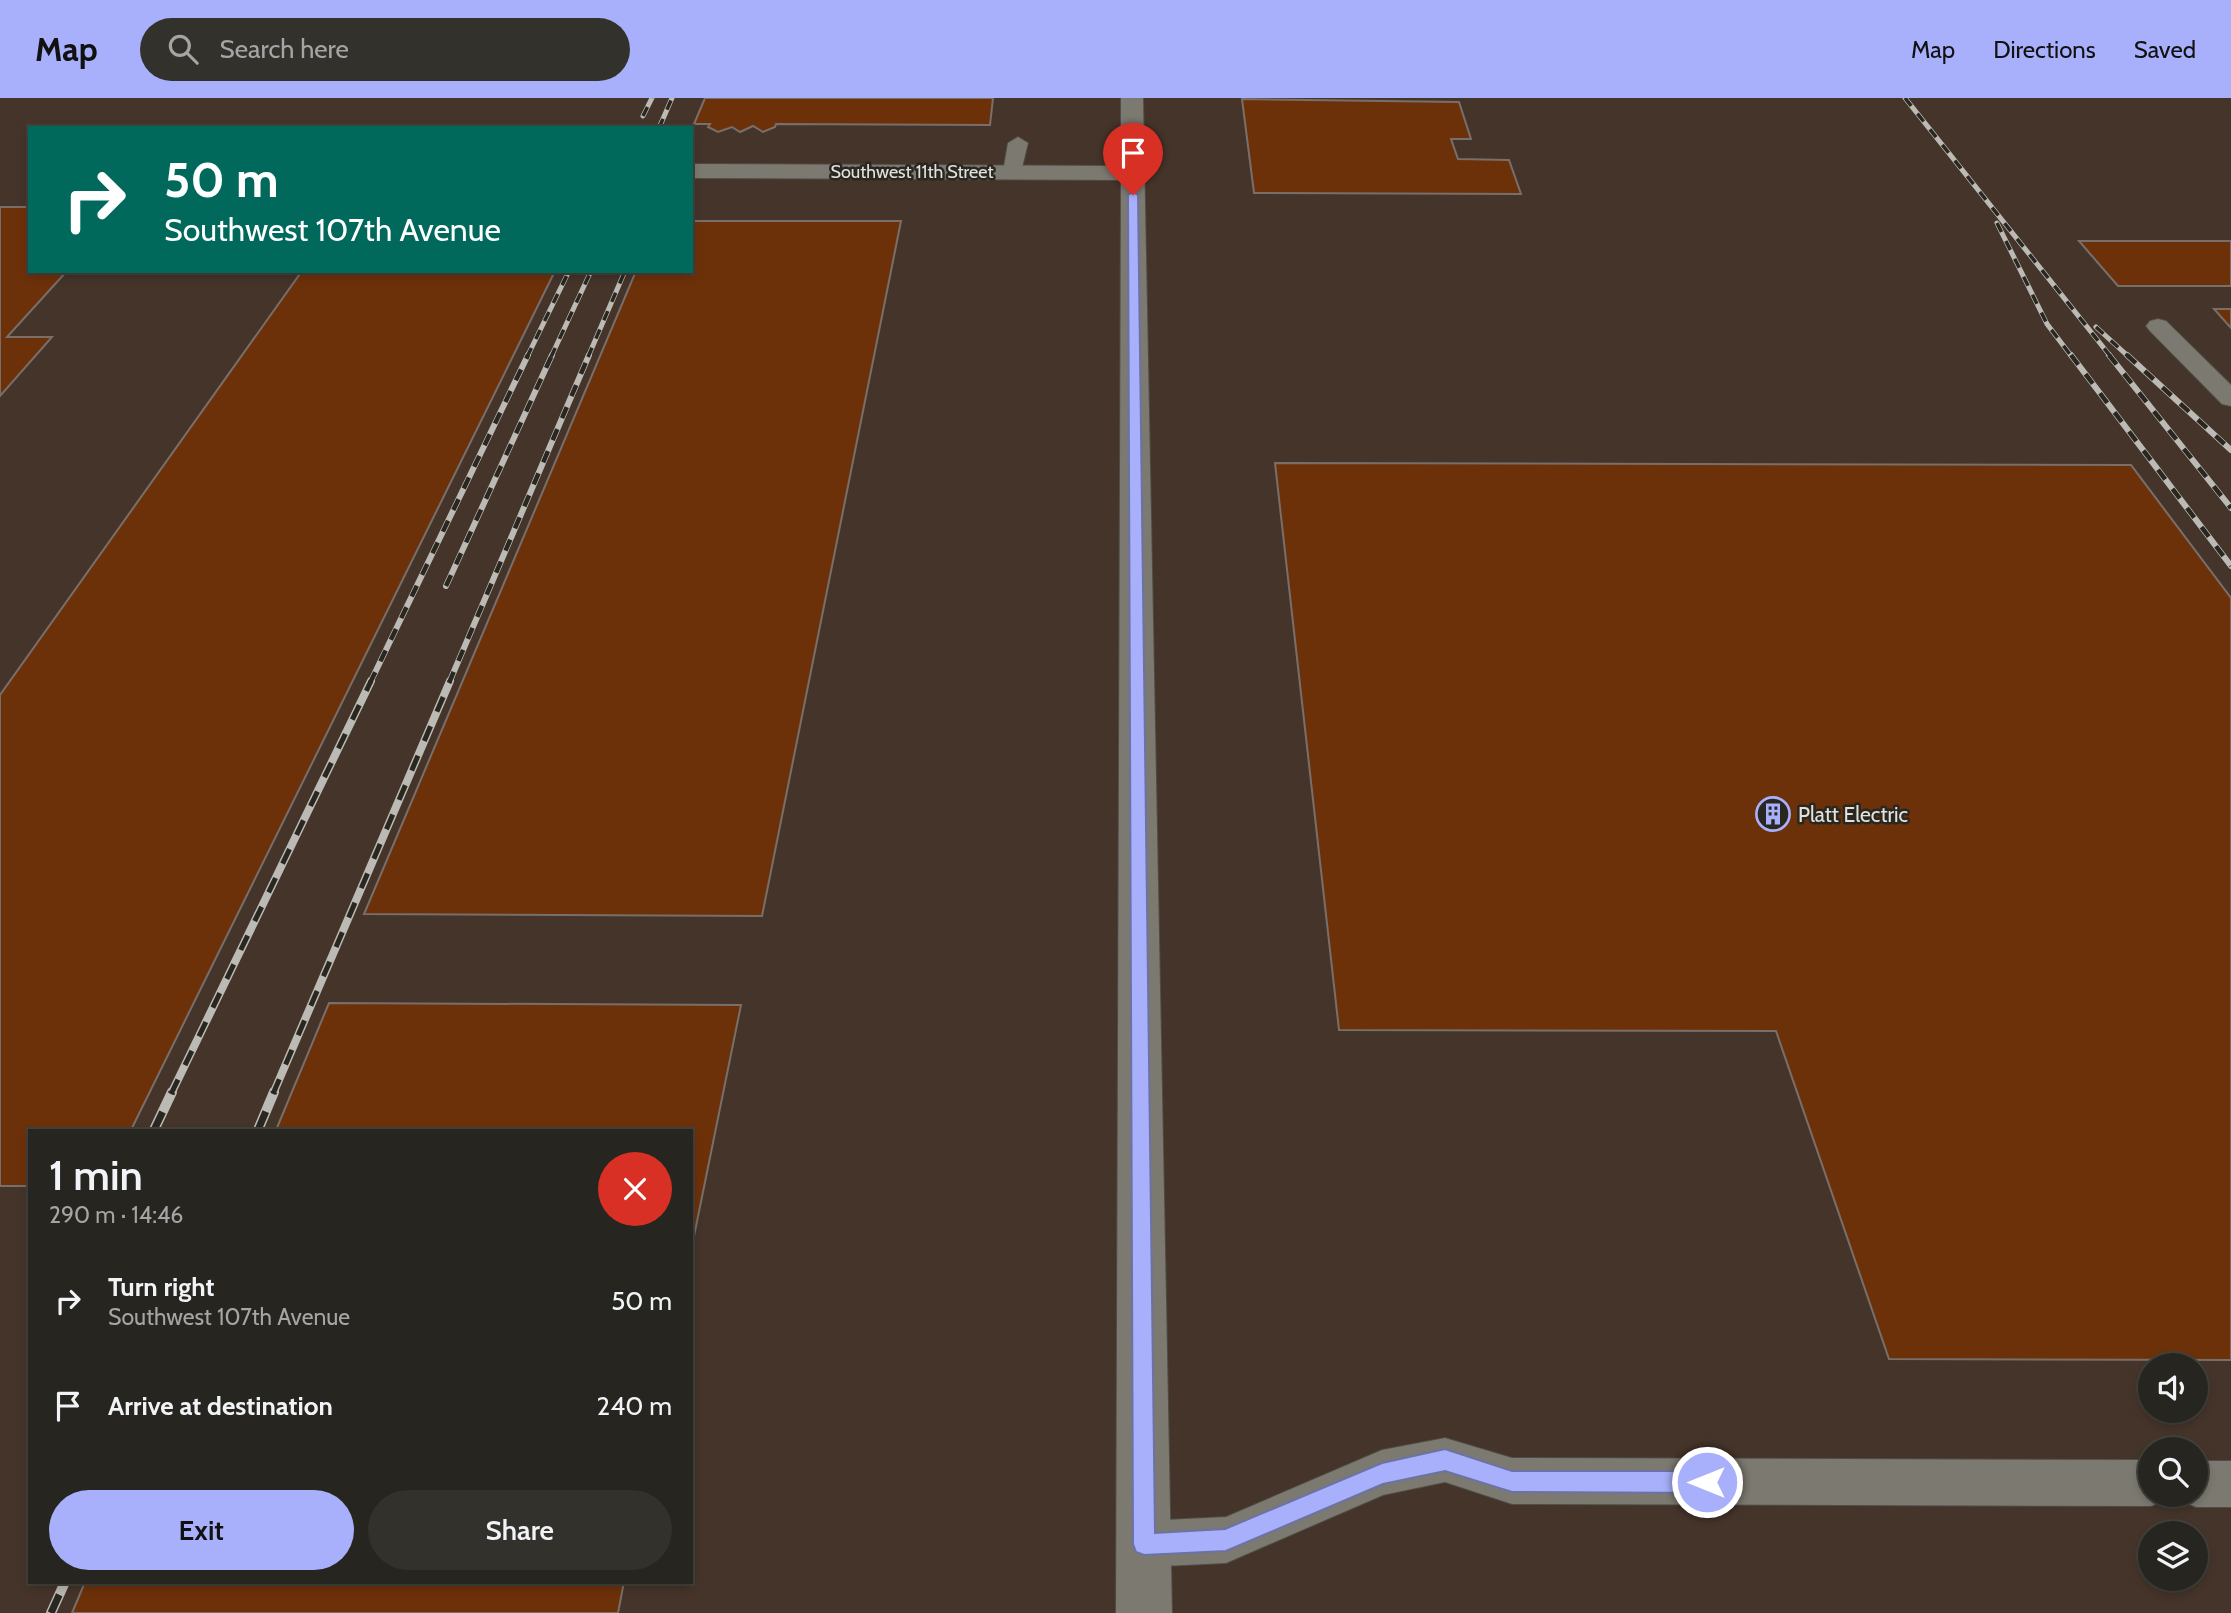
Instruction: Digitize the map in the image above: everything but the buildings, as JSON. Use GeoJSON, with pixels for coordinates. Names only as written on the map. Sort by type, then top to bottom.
{"type":"FeatureCollection","features":[{"type":"Feature","properties":{"kind":"street"},"geometry":{"type":"LineString","coordinates":[[1132,98],[1144,1613]]}},
{"type":"Feature","properties":{"kind":"street","name":"Southwest 11th Street"},"geometry":{"type":"LineString","coordinates":[[693,171],[1133,173]]}},
{"type":"Feature","properties":{"kind":"lane"},"geometry":{"type":"LineString","coordinates":[[1013,172],[1018,143]]}},
{"type":"Feature","properties":{"kind":"lane"},"geometry":{"type":"LineString","coordinates":[[2158,326],[2231,399]]}},
{"type":"Feature","properties":{"kind":"lane"},"geometry":{"type":"LineString","coordinates":[[1144,1544],[1226,1540],[1382,1473],[1445,1460],[1512,1481],[2138,1483]]}},
{"type":"Feature","properties":{"kind":"lane"},"geometry":{"type":"LineString","coordinates":[[2208,1483],[2231,1484]]}},
{"type":"Feature","properties":{"kind":"shaded area"},"geometry":{"type":"Polygon","coordinates":[[[0,98],[2231,98],[2231,1613],[0,1613],[0,98]]]}},
{"type":"Feature","properties":{"kind":"railway"},"geometry":{"type":"LineString","coordinates":[[643,116],[652,98]]}},
{"type":"Feature","properties":{"kind":"railway"},"geometry":{"type":"LineString","coordinates":[[660,126],[672,98]]}},
{"type":"Feature","properties":{"kind":"railway"},"geometry":{"type":"LineString","coordinates":[[1905,98],[2111,357]]}},
{"type":"Feature","properties":{"kind":"railway"},"geometry":{"type":"LineString","coordinates":[[1997,223],[2047,324],[2072,357]]}},
{"type":"Feature","properties":{"kind":"railway"},"geometry":{"type":"LineString","coordinates":[[527,357],[568,273]]}},
{"type":"Feature","properties":{"kind":"railway"},"geometry":{"type":"LineString","coordinates":[[551,357],[590,273]]}},
{"type":"Feature","properties":{"kind":"railway"},"geometry":{"type":"LineString","coordinates":[[588,357],[624,273]]}},
{"type":"Feature","properties":{"kind":"railway"},"geometry":{"type":"LineString","coordinates":[[2096,327],[2129,357]]}},
{"type":"Feature","properties":{"kind":"railway"},"geometry":{"type":"LineString","coordinates":[[370,683],[528,355]]}},
{"type":"Feature","properties":{"kind":"railway"},"geometry":{"type":"LineString","coordinates":[[446,586],[552,355]]}},
{"type":"Feature","properties":{"kind":"railway"},"geometry":{"type":"LineString","coordinates":[[449,683],[589,355]]}},
{"type":"Feature","properties":{"kind":"railway"},"geometry":{"type":"LineString","coordinates":[[2071,355],[2231,566]]}},
{"type":"Feature","properties":{"kind":"railway"},"geometry":{"type":"LineString","coordinates":[[2109,355],[2231,508]]}},
{"type":"Feature","properties":{"kind":"railway"},"geometry":{"type":"LineString","coordinates":[[2127,355],[2231,450]]}},
{"type":"Feature","properties":{"kind":"railway"},"geometry":{"type":"LineString","coordinates":[[171,1094],[371,681]]}},
{"type":"Feature","properties":{"kind":"railway"},"geometry":{"type":"LineString","coordinates":[[273,1094],[450,681]]}},
{"type":"Feature","properties":{"kind":"railway"},"geometry":{"type":"LineString","coordinates":[[154,1129],[172,1092]]}},
{"type":"Feature","properties":{"kind":"railway"},"geometry":{"type":"LineString","coordinates":[[258,1129],[274,1092]]}},
{"type":"Feature","properties":{"kind":"railway"},"geometry":{"type":"LineString","coordinates":[[51,1613],[64,1584]]}},
{"type":"Feature","properties":{"kind":"place","name":"Platt Electric"},"geometry":{"type":"Point","coordinates":[1773,814]}},
{"type":"Feature","properties":{"kind":"route"},"geometry":{"type":"LineString","coordinates":[[1133,195],[1144,1544],[1226,1540],[1382,1473],[1445,1460],[1512,1481],[1707,1482]]}}]}
